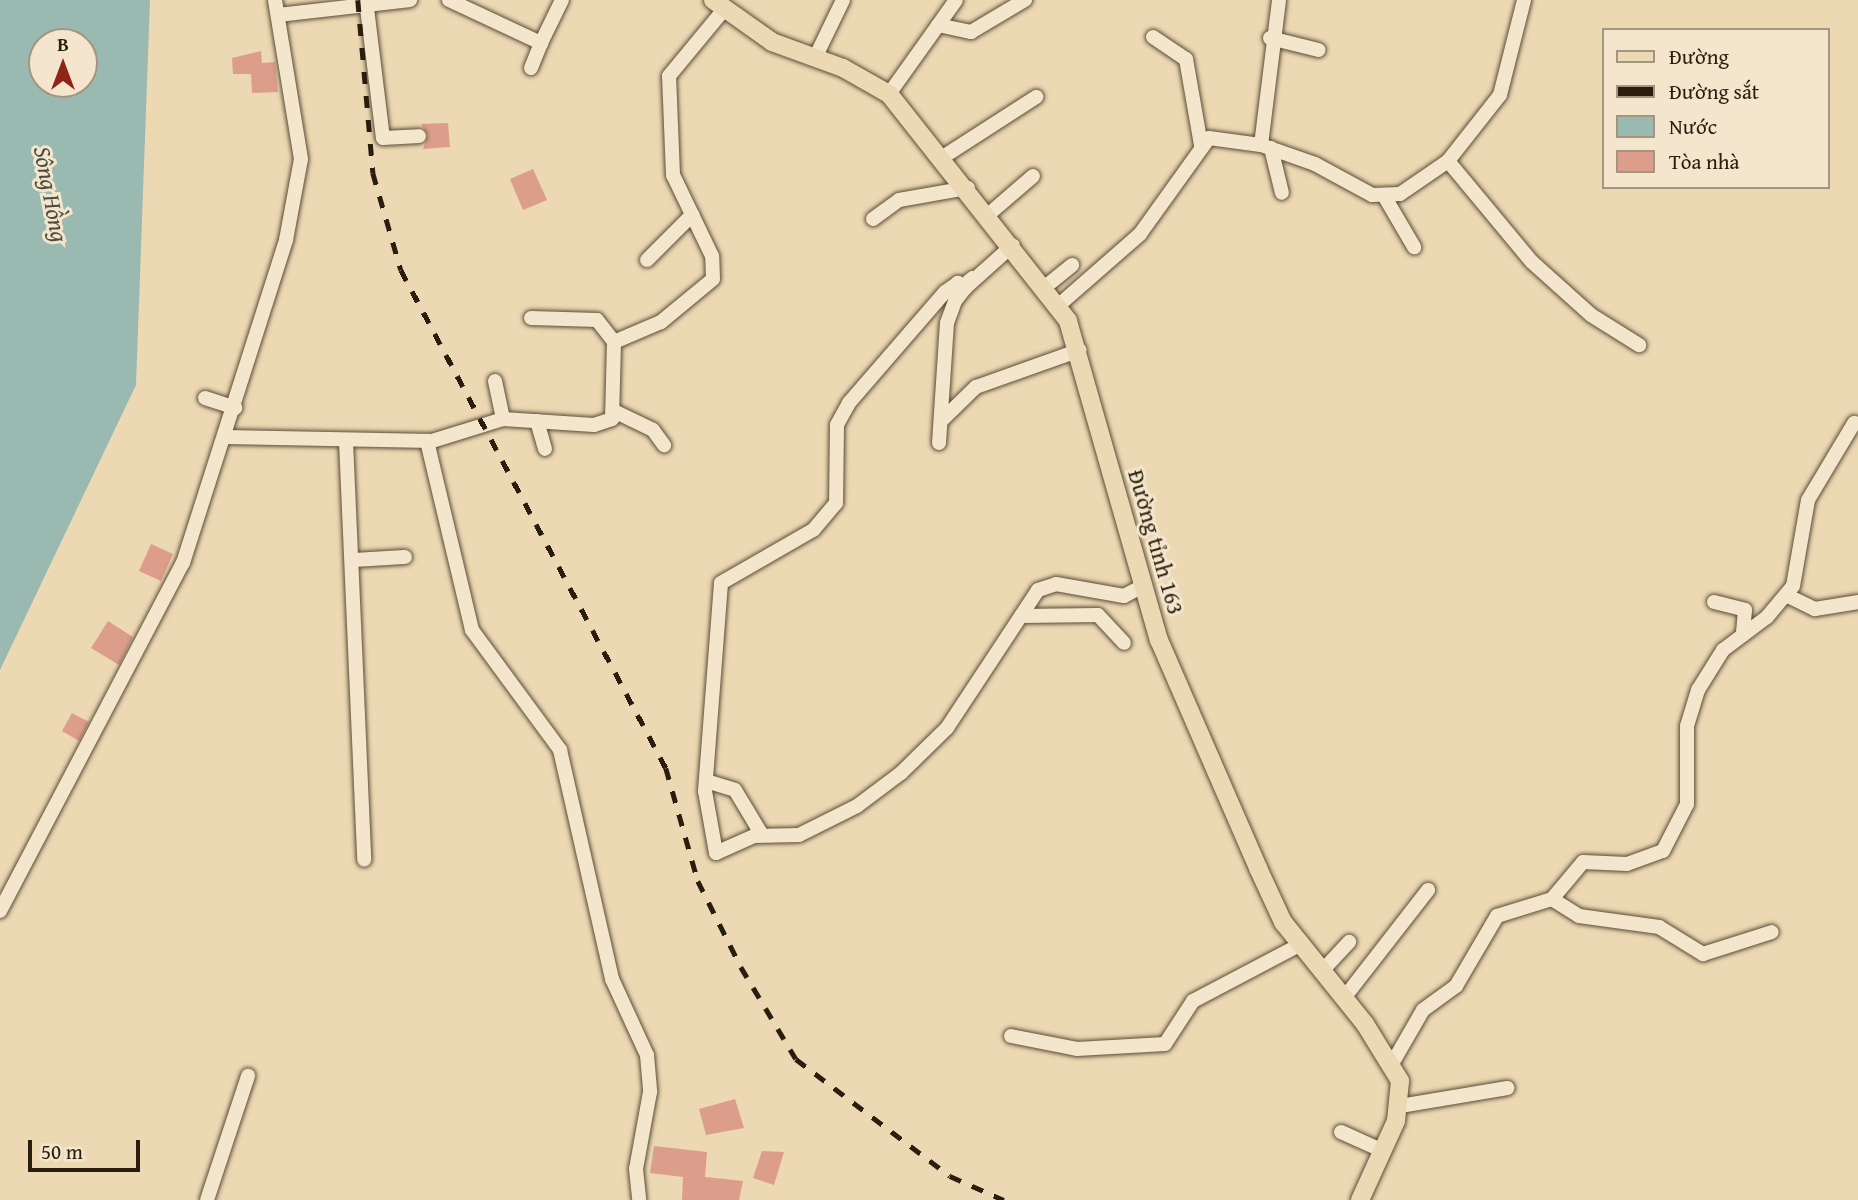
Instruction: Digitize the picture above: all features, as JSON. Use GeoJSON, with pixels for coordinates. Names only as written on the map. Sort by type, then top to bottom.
{"type":"FeatureCollection","features":[{"type":"Feature","properties":{"kind":"main road","name":"Đường tỉnh 163"},"geometry":{"type":"LineString","coordinates":[[717,6],[889,94],[989,214],[1059,305],[1080,350],[1141,587],[1258,868],[1301,944],[1392,1062],[1400,1106]]}},
{"type":"Feature","properties":{"kind":"main road"},"geometry":{"type":"LineString","coordinates":[[1360,1200],[1400,1106]]}},
{"type":"Feature","properties":{"kind":"street"},"geometry":{"type":"LineString","coordinates":[[0,911],[183,564],[235,408],[297,195],[295,97],[276,7],[410,0]]}},
{"type":"Feature","properties":{"kind":"street"},"geometry":{"type":"LineString","coordinates":[[453,0],[541,43]]}},
{"type":"Feature","properties":{"kind":"street"},"geometry":{"type":"LineString","coordinates":[[531,68],[562,0]]}},
{"type":"Feature","properties":{"kind":"street"},"geometry":{"type":"LineString","coordinates":[[815,58],[843,0]]}},
{"type":"Feature","properties":{"kind":"street"},"geometry":{"type":"LineString","coordinates":[[889,94],[956,0]]}},
{"type":"Feature","properties":{"kind":"street"},"geometry":{"type":"LineString","coordinates":[[938,25],[971,32],[1025,0]]}},
{"type":"Feature","properties":{"kind":"street"},"geometry":{"type":"LineString","coordinates":[[1279,0],[1270,38],[1266,146],[1282,193]]}},
{"type":"Feature","properties":{"kind":"street"},"geometry":{"type":"LineString","coordinates":[[1386,199],[1448,161],[1500,95],[1524,0]]}},
{"type":"Feature","properties":{"kind":"street"},"geometry":{"type":"LineString","coordinates":[[366,2],[383,138],[419,136]]}},
{"type":"Feature","properties":{"kind":"street"},"geometry":{"type":"LineString","coordinates":[[614,342],[661,322],[713,279],[712,256],[673,175],[669,76],[717,6]]}},
{"type":"Feature","properties":{"kind":"street"},"geometry":{"type":"LineString","coordinates":[[1153,37],[1186,59],[1201,145]]}},
{"type":"Feature","properties":{"kind":"street"},"geometry":{"type":"LineString","coordinates":[[1270,38],[1319,50]]}},
{"type":"Feature","properties":{"kind":"street"},"geometry":{"type":"LineString","coordinates":[[943,157],[1036,97]]}},
{"type":"Feature","properties":{"kind":"street"},"geometry":{"type":"LineString","coordinates":[[1059,305],[1140,234],[1201,145],[1221,136],[1266,146],[1386,199],[1414,247]]}},
{"type":"Feature","properties":{"kind":"street"},"geometry":{"type":"LineString","coordinates":[[1448,161],[1532,262],[1591,314],[1639,345]]}},
{"type":"Feature","properties":{"kind":"street"},"geometry":{"type":"LineString","coordinates":[[989,214],[1033,176]]}},
{"type":"Feature","properties":{"kind":"street"},"geometry":{"type":"LineString","coordinates":[[873,219],[899,200],[968,188]]}},
{"type":"Feature","properties":{"kind":"street"},"geometry":{"type":"LineString","coordinates":[[647,260],[692,215]]}},
{"type":"Feature","properties":{"kind":"street"},"geometry":{"type":"LineString","coordinates":[[939,443],[942,346],[965,288],[1013,245]]}},
{"type":"Feature","properties":{"kind":"street"},"geometry":{"type":"LineString","coordinates":[[1045,287],[1072,265]]}},
{"type":"Feature","properties":{"kind":"street"},"geometry":{"type":"LineString","coordinates":[[965,288],[958,283],[945,292],[849,402],[837,425],[836,503],[813,530],[721,583],[716,621],[706,781],[716,853],[762,835],[790,838],[827,823],[901,773],[947,728],[1021,616],[1048,585],[1105,596],[1141,587]]}},
{"type":"Feature","properties":{"kind":"street"},"geometry":{"type":"LineString","coordinates":[[531,318],[597,320],[614,342],[616,412]]}},
{"type":"Feature","properties":{"kind":"street"},"geometry":{"type":"LineString","coordinates":[[941,421],[976,387],[1080,350]]}},
{"type":"Feature","properties":{"kind":"street"},"geometry":{"type":"LineString","coordinates":[[495,381],[503,419]]}},
{"type":"Feature","properties":{"kind":"street"},"geometry":{"type":"LineString","coordinates":[[205,398],[235,408]]}},
{"type":"Feature","properties":{"kind":"street"},"geometry":{"type":"LineString","coordinates":[[225,437],[428,441],[503,419],[594,425],[616,412]]}},
{"type":"Feature","properties":{"kind":"street"},"geometry":{"type":"LineString","coordinates":[[616,412],[653,430],[664,445]]}},
{"type":"Feature","properties":{"kind":"street"},"geometry":{"type":"LineString","coordinates":[[537,421],[545,449]]}},
{"type":"Feature","properties":{"kind":"street"},"geometry":{"type":"LineString","coordinates":[[1392,1062],[1423,1010],[1456,986],[1492,922],[1512,908],[1552,899],[1583,862],[1627,864],[1663,851],[1687,804],[1688,715],[1723,650],[1788,596],[1808,500],[1854,423]]}},
{"type":"Feature","properties":{"kind":"street"},"geometry":{"type":"LineString","coordinates":[[346,441],[364,860]]}},
{"type":"Feature","properties":{"kind":"street"},"geometry":{"type":"LineString","coordinates":[[428,441],[472,630],[560,750],[612,979],[647,1055],[650,1092],[635,1169],[639,1200]]}},
{"type":"Feature","properties":{"kind":"street"},"geometry":{"type":"LineString","coordinates":[[353,560],[405,557]]}},
{"type":"Feature","properties":{"kind":"street"},"geometry":{"type":"LineString","coordinates":[[1788,596],[1815,609],[1858,602]]}},
{"type":"Feature","properties":{"kind":"street"},"geometry":{"type":"LineString","coordinates":[[1714,602],[1745,610],[1743,635]]}},
{"type":"Feature","properties":{"kind":"street"},"geometry":{"type":"LineString","coordinates":[[1021,616],[1098,615],[1111,622],[1124,643]]}},
{"type":"Feature","properties":{"kind":"street"},"geometry":{"type":"LineString","coordinates":[[706,781],[735,790],[762,835]]}},
{"type":"Feature","properties":{"kind":"street"},"geometry":{"type":"LineString","coordinates":[[1344,998],[1427,890]]}},
{"type":"Feature","properties":{"kind":"street"},"geometry":{"type":"LineString","coordinates":[[1552,899],[1579,916],[1659,927],[1703,954],[1772,932]]}},
{"type":"Feature","properties":{"kind":"street"},"geometry":{"type":"LineString","coordinates":[[1322,971],[1349,942]]}},
{"type":"Feature","properties":{"kind":"street"},"geometry":{"type":"LineString","coordinates":[[1011,1036],[1077,1049],[1165,1044],[1193,1001],[1301,944]]}},
{"type":"Feature","properties":{"kind":"street"},"geometry":{"type":"LineString","coordinates":[[207,1200],[248,1076]]}},
{"type":"Feature","properties":{"kind":"street"},"geometry":{"type":"LineString","coordinates":[[1400,1106],[1507,1088]]}},
{"type":"Feature","properties":{"kind":"street"},"geometry":{"type":"LineString","coordinates":[[1341,1132],[1383,1151]]}},
{"type":"Feature","properties":{"kind":"water","name":"Sông Hồng"},"geometry":{"type":"Polygon","coordinates":[[[0,0],[150,0],[136,385],[0,670],[0,0]]]}},
{"type":"Feature","properties":{"kind":"building"},"geometry":{"type":"Polygon","coordinates":[[[261,51],[262,63],[275,62],[278,92],[252,93],[251,74],[233,74],[232,58],[261,51]]]}},
{"type":"Feature","properties":{"kind":"building"},"geometry":{"type":"Polygon","coordinates":[[[448,123],[450,147],[423,149],[428,135],[421,124],[448,123]]]}},
{"type":"Feature","properties":{"kind":"building"},"geometry":{"type":"Polygon","coordinates":[[[533,169],[547,200],[523,210],[510,179],[533,169]]]}},
{"type":"Feature","properties":{"kind":"building"},"geometry":{"type":"Polygon","coordinates":[[[151,544],[173,554],[161,581],[139,571],[151,544]]]}},
{"type":"Feature","properties":{"kind":"building"},"geometry":{"type":"Polygon","coordinates":[[[108,621],[133,637],[119,665],[91,648],[108,621]]]}},
{"type":"Feature","properties":{"kind":"building"},"geometry":{"type":"Polygon","coordinates":[[[72,713],[89,722],[79,741],[62,731],[72,713]]]}},
{"type":"Feature","properties":{"kind":"building"},"geometry":{"type":"Polygon","coordinates":[[[735,1099],[744,1128],[706,1135],[699,1109],[735,1099]]]}},
{"type":"Feature","properties":{"kind":"building"},"geometry":{"type":"Polygon","coordinates":[[[654,1146],[707,1152],[705,1177],[743,1181],[739,1200],[682,1200],[683,1177],[650,1173],[654,1146]]]}},
{"type":"Feature","properties":{"kind":"building"},"geometry":{"type":"Polygon","coordinates":[[[762,1151],[784,1152],[774,1185],[753,1178],[762,1151]]]}},
{"type":"Feature","properties":{"kind":"railway"},"geometry":{"type":"LineString","coordinates":[[358,0],[373,173],[401,270],[666,768],[698,881],[741,967],[796,1059],[950,1176],[1004,1200]]}}]}
